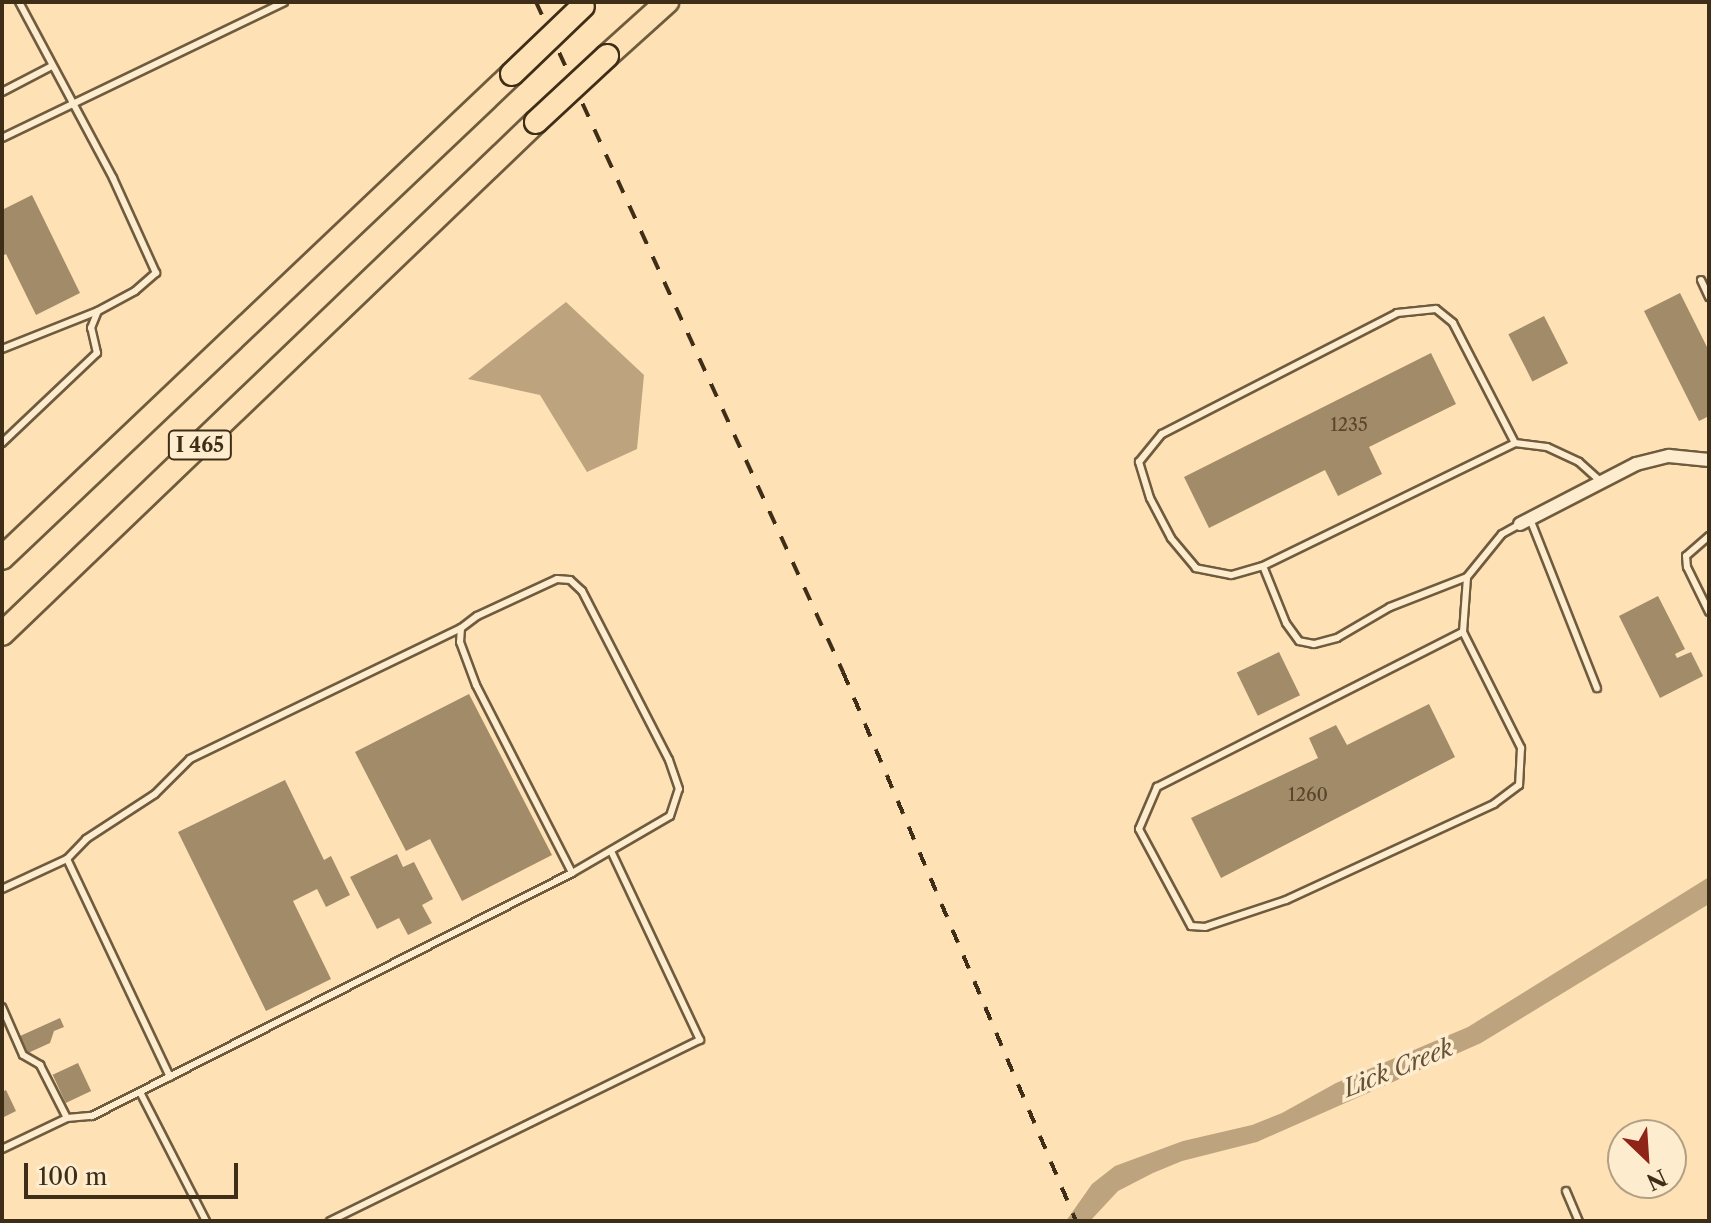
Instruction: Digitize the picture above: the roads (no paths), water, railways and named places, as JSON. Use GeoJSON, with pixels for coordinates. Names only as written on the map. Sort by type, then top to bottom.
{"type":"FeatureCollection","features":[{"type":"Feature","properties":{"kind":"highway","name":"I 465"},"geometry":{"type":"LineString","coordinates":[[2,634],[536,122],[667,2]]}},
{"type":"Feature","properties":{"kind":"highway","name":"I 465"},"geometry":{"type":"LineString","coordinates":[[2,558],[586,4]]}},
{"type":"Feature","properties":{"kind":"street"},"geometry":{"type":"LineString","coordinates":[[1525,522],[1636,464],[1663,456],[1709,460]]}},
{"type":"Feature","properties":{"kind":"lane"},"geometry":{"type":"LineString","coordinates":[[2,349],[98,311],[135,291],[156,273],[113,178],[19,2]]}},
{"type":"Feature","properties":{"kind":"lane"},"geometry":{"type":"LineString","coordinates":[[2,138],[284,2]]}},
{"type":"Feature","properties":{"kind":"lane"},"geometry":{"type":"LineString","coordinates":[[2,92],[52,66]]}},
{"type":"Feature","properties":{"kind":"lane"},"geometry":{"type":"LineString","coordinates":[[1701,280],[1709,297]]}},
{"type":"Feature","properties":{"kind":"lane"},"geometry":{"type":"LineString","coordinates":[[1515,443],[1453,323],[1436,309],[1397,313],[1162,434],[1139,462],[1150,498],[1171,538],[1196,568],[1231,575],[1263,566],[1515,443],[1547,447],[1579,462],[1601,482]]}},
{"type":"Feature","properties":{"kind":"lane"},"geometry":{"type":"LineString","coordinates":[[2,443],[97,353],[91,328],[98,311]]}},
{"type":"Feature","properties":{"kind":"lane"},"geometry":{"type":"LineString","coordinates":[[1263,566],[1286,623],[1299,641],[1314,644],[1337,638],[1390,607],[1467,577],[1502,534],[1525,522],[1597,688]]}},
{"type":"Feature","properties":{"kind":"lane"},"geometry":{"type":"LineString","coordinates":[[1709,536],[1686,556],[1687,567],[1709,612]]}},
{"type":"Feature","properties":{"kind":"lane"},"geometry":{"type":"LineString","coordinates":[[1463,632],[1157,787],[1139,829],[1191,926],[1205,927],[1286,900],[1494,804],[1519,785],[1521,748],[1463,632],[1467,577]]}},
{"type":"Feature","properties":{"kind":"lane"},"geometry":{"type":"LineString","coordinates":[[2,889],[67,859],[86,839],[155,794],[190,759],[461,628],[521,593],[557,579],[570,580],[582,591],[669,760],[679,789],[670,816],[572,873],[92,1116],[67,1118],[2,1149]]}},
{"type":"Feature","properties":{"kind":"lane"},"geometry":{"type":"LineString","coordinates":[[461,628],[460,642],[476,685],[572,873]]}},
{"type":"Feature","properties":{"kind":"lane"},"geometry":{"type":"LineString","coordinates":[[330,1221],[700,1040],[611,851]]}},
{"type":"Feature","properties":{"kind":"lane"},"geometry":{"type":"LineString","coordinates":[[67,859],[170,1077]]}},
{"type":"Feature","properties":{"kind":"lane"},"geometry":{"type":"LineString","coordinates":[[2,1007],[23,1055],[40,1065],[67,1118]]}},
{"type":"Feature","properties":{"kind":"lane"},"geometry":{"type":"LineString","coordinates":[[140,1092],[206,1221]]}},
{"type":"Feature","properties":{"kind":"lane"},"geometry":{"type":"LineString","coordinates":[[1566,1191],[1579,1221]]}},
{"type":"Feature","properties":{"kind":"water"},"geometry":{"type":"Polygon","coordinates":[[[566,302],[644,375],[637,449],[587,472],[540,395],[468,379],[566,302]]]}},
{"type":"Feature","properties":{"kind":"water","name":"Lick Creek"},"geometry":{"type":"Polygon","coordinates":[[[1709,877],[1709,904],[1481,1043],[1257,1142],[1182,1161],[1153,1173],[1118,1191],[1090,1221],[1066,1221],[1092,1184],[1115,1166],[1183,1141],[1252,1125],[1282,1113],[1336,1083],[1468,1027],[1709,877]]]}},
{"type":"Feature","properties":{"kind":"railway"},"geometry":{"type":"LineString","coordinates":[[536,2],[843,672],[1076,1221]]}}]}
